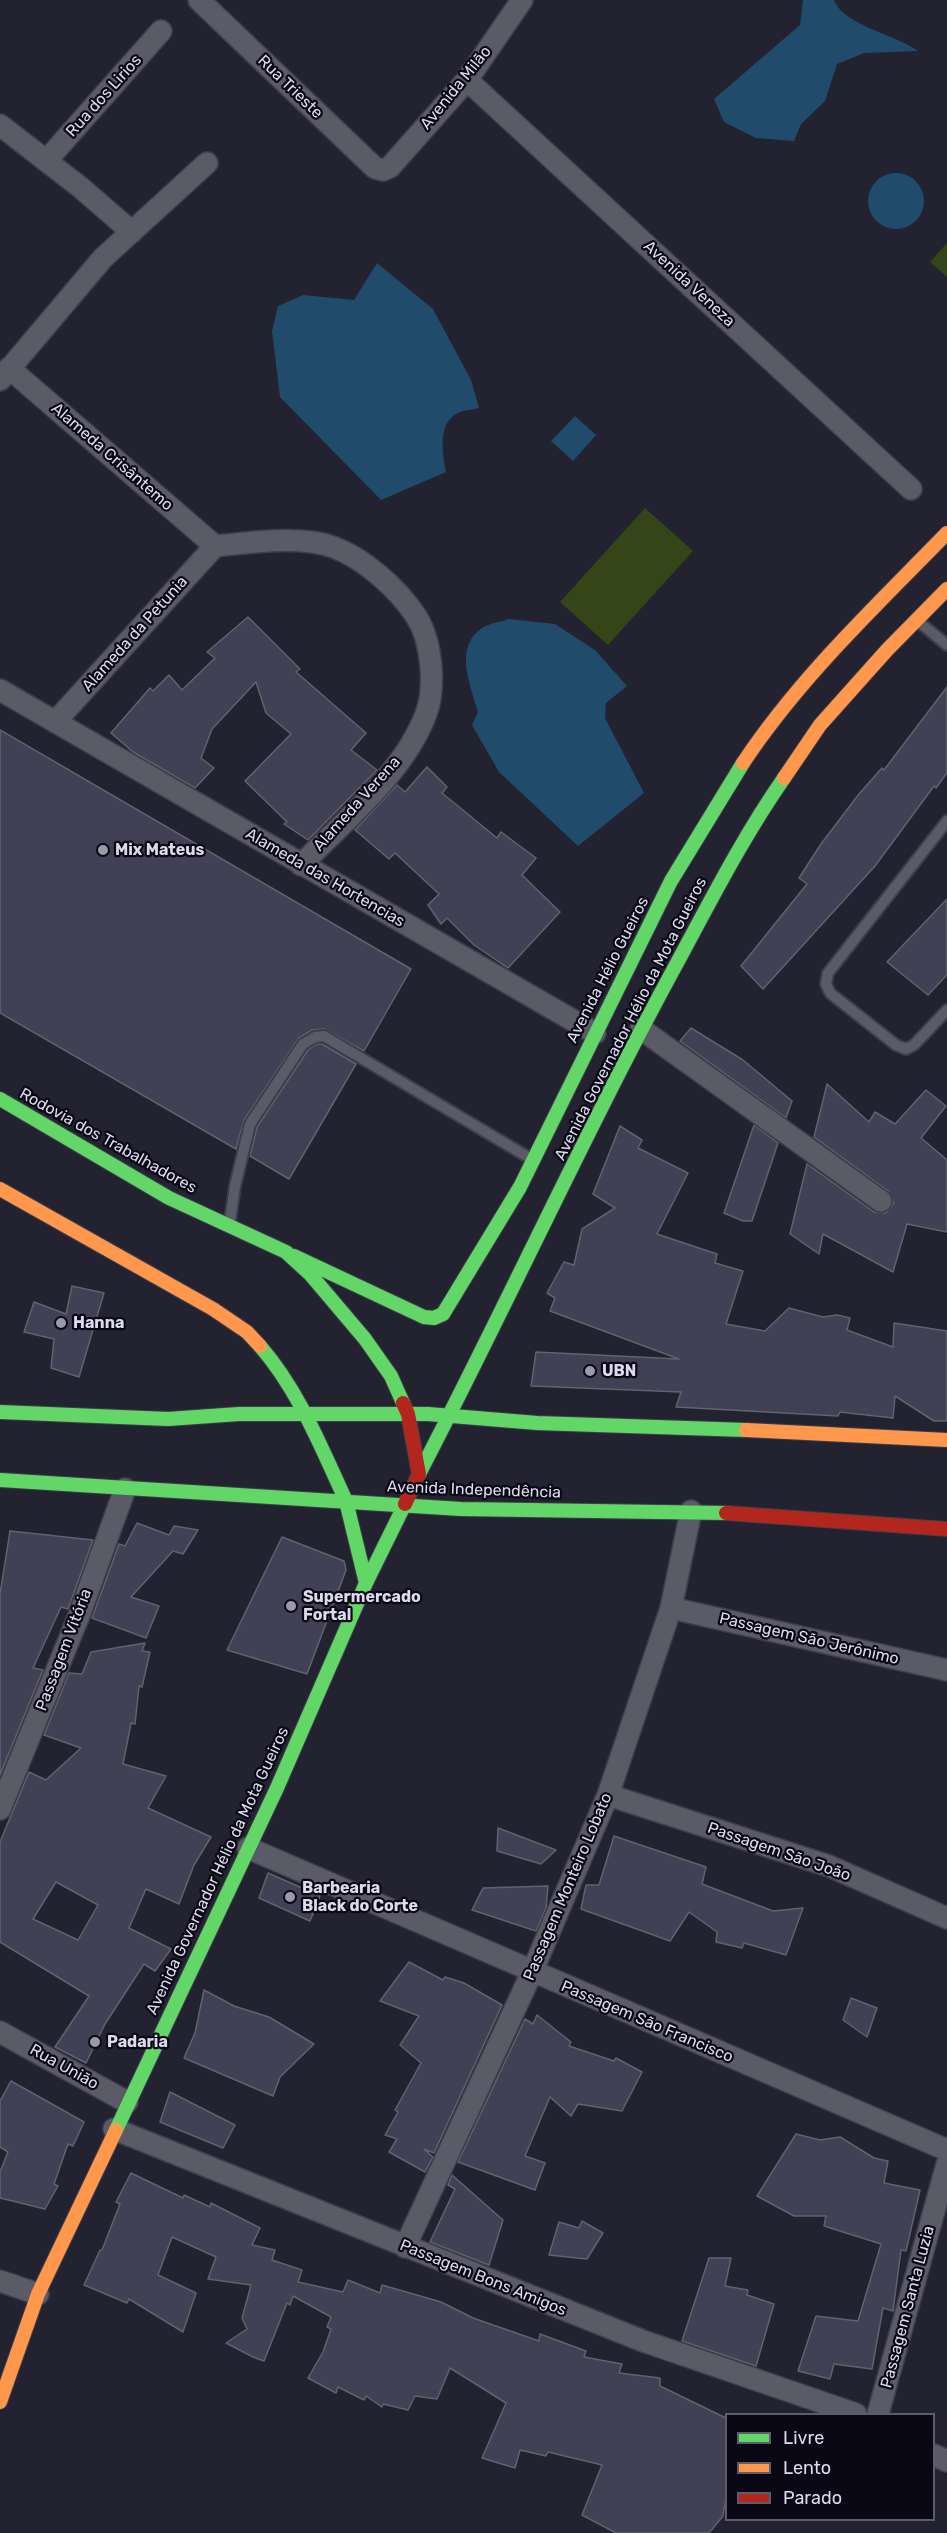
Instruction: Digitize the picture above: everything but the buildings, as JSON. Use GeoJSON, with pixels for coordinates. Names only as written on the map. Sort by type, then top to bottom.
{"type":"FeatureCollection","features":[{"type":"Feature","properties":{"kind":"main road","name":"Avenida Hélio Gueiros"},"geometry":{"type":"LineString","coordinates":[[286,1252],[424,1317],[434,1318],[443,1314],[482,1254],[533,1160],[671,881],[718,801],[762,735],[818,666],[883,595],[947,533]]}},
{"type":"Feature","properties":{"kind":"main road","name":"Avenida Governador Hélio da Mota Gueiros"},"geometry":{"type":"LineString","coordinates":[[405,1504],[641,1029],[760,812],[820,725],[947,589]]}},
{"type":"Feature","properties":{"kind":"main road","name":"Rodovia dos Trabalhadores"},"geometry":{"type":"LineString","coordinates":[[0,1099],[169,1198],[286,1252],[330,1296],[391,1376],[408,1414],[419,1474]]}},
{"type":"Feature","properties":{"kind":"main road"},"geometry":{"type":"LineString","coordinates":[[0,1188],[213,1309],[247,1332],[274,1364],[306,1414],[346,1501],[356,1533],[366,1583]]}},
{"type":"Feature","properties":{"kind":"main road"},"geometry":{"type":"LineString","coordinates":[[0,1412],[168,1419],[239,1414],[448,1415],[537,1424],[632,1425],[947,1440]]}},
{"type":"Feature","properties":{"kind":"main road","name":"Avenida Independência"},"geometry":{"type":"LineString","coordinates":[[0,1480],[461,1509],[691,1511],[947,1529]]}},
{"type":"Feature","properties":{"kind":"main road"},"geometry":{"type":"LineString","coordinates":[[366,1583],[405,1504]]}},
{"type":"Feature","properties":{"kind":"main road","name":"Avenida Governador Hélio da Mota Gueiros"},"geometry":{"type":"LineString","coordinates":[[0,2402],[38,2294],[248,1848],[366,1583]]}},
{"type":"Feature","properties":{"kind":"street","name":"Rua Trieste"},"geometry":{"type":"LineString","coordinates":[[199,0],[375,168],[383,170]]}},
{"type":"Feature","properties":{"kind":"street","name":"Avenida Milão"},"geometry":{"type":"LineString","coordinates":[[383,170],[390,167],[467,80],[522,0]]}},
{"type":"Feature","properties":{"kind":"street","name":"Rua dos Lirios"},"geometry":{"type":"LineString","coordinates":[[46,161],[161,32]]}},
{"type":"Feature","properties":{"kind":"street","name":"Avenida Veneza"},"geometry":{"type":"LineString","coordinates":[[467,80],[911,489]]}},
{"type":"Feature","properties":{"kind":"street"},"geometry":{"type":"LineString","coordinates":[[0,125],[132,232]]}},
{"type":"Feature","properties":{"kind":"street"},"geometry":{"type":"LineString","coordinates":[[5,374],[103,258],[207,163]]}},
{"type":"Feature","properties":{"kind":"street","name":"Alameda Crisântemo"},"geometry":{"type":"LineString","coordinates":[[5,374],[215,546]]}},
{"type":"Feature","properties":{"kind":"street","name":"Alameda Verena"},"geometry":{"type":"LineString","coordinates":[[215,546],[276,542],[332,547],[360,562],[392,587],[417,617],[428,646],[431,681],[426,712],[413,741],[387,775],[301,865]]}},
{"type":"Feature","properties":{"kind":"street","name":"Alameda da Petunia"},"geometry":{"type":"LineString","coordinates":[[55,722],[215,546]]}},
{"type":"Feature","properties":{"kind":"street","name":"Alameda das Hortencias"},"geometry":{"type":"LineString","coordinates":[[0,690],[595,1033]]}},
{"type":"Feature","properties":{"kind":"street"},"geometry":{"type":"LineString","coordinates":[[641,1029],[881,1202]]}},
{"type":"Feature","properties":{"kind":"street","name":"Passagem Vitória"},"geometry":{"type":"LineString","coordinates":[[0,1809],[80,1613],[125,1489]]}},
{"type":"Feature","properties":{"kind":"street","name":"Passagem Monteiro Lobato"},"geometry":{"type":"LineString","coordinates":[[405,2247],[532,1972],[608,1795],[671,1608],[691,1511]]}},
{"type":"Feature","properties":{"kind":"street","name":"Passagem São Jerônimo"},"geometry":{"type":"LineString","coordinates":[[671,1608],[947,1670]]}},
{"type":"Feature","properties":{"kind":"street","name":"Passagem São João"},"geometry":{"type":"LineString","coordinates":[[608,1795],[829,1866],[947,1918]]}},
{"type":"Feature","properties":{"kind":"street","name":"Passagem São Francisco"},"geometry":{"type":"LineString","coordinates":[[248,1848],[947,2150]]}},
{"type":"Feature","properties":{"kind":"street","name":"Rua União"},"geometry":{"type":"LineString","coordinates":[[0,2032],[127,2102]]}},
{"type":"Feature","properties":{"kind":"street","name":"Passagem Bons Amigos"},"geometry":{"type":"LineString","coordinates":[[114,2129],[643,2341],[850,2413]]}},
{"type":"Feature","properties":{"kind":"street","name":"Passagem Santa Luzia"},"geometry":{"type":"LineString","coordinates":[[879,2413],[947,2164]]}},
{"type":"Feature","properties":{"kind":"street"},"geometry":{"type":"LineString","coordinates":[[0,2281],[38,2294]]}},
{"type":"Feature","properties":{"kind":"lane"},"geometry":{"type":"LineString","coordinates":[[917,620],[947,645]]}},
{"type":"Feature","properties":{"kind":"lane"},"geometry":{"type":"LineString","coordinates":[[947,820],[828,973],[825,984],[830,993],[896,1046],[906,1049],[914,1046],[947,1010]]}},
{"type":"Feature","properties":{"kind":"lane"},"geometry":{"type":"LineString","coordinates":[[229,1224],[235,1186],[250,1124],[303,1044],[315,1037],[324,1036],[533,1160]]}},
{"type":"Feature","properties":{"kind":"green space"},"geometry":{"type":"Polygon","coordinates":[[[947,243],[947,277],[930,262],[947,243]]]}},
{"type":"Feature","properties":{"kind":"green space"},"geometry":{"type":"Polygon","coordinates":[[[645,508],[693,551],[608,645],[560,602],[645,508]]]}},
{"type":"Feature","properties":{"kind":"water"},"geometry":{"type":"Polygon","coordinates":[[[803,0],[834,0],[839,9],[859,23],[918,51],[864,53],[837,64],[825,101],[801,124],[794,141],[756,138],[724,122],[714,99],[800,25],[803,0]]]}},
{"type":"Feature","properties":{"kind":"water"},"geometry":{"type":"Polygon","coordinates":[[[890,173],[902,173],[912,177],[920,185],[924,201],[920,217],[912,225],[902,229],[890,229],[880,225],[872,217],[868,207],[868,195],[872,185],[880,177],[890,173]]]}},
{"type":"Feature","properties":{"kind":"water"},"geometry":{"type":"Polygon","coordinates":[[[377,263],[433,309],[471,380],[479,408],[458,413],[446,425],[443,441],[446,472],[381,500],[280,397],[272,331],[278,306],[303,295],[354,300],[377,263]]]}},
{"type":"Feature","properties":{"kind":"water"},"geometry":{"type":"Polygon","coordinates":[[[575,416],[596,435],[573,461],[551,441],[575,416]]]}},
{"type":"Feature","properties":{"kind":"water"},"geometry":{"type":"Polygon","coordinates":[[[509,619],[555,624],[595,650],[627,686],[606,703],[605,718],[644,793],[578,846],[499,772],[472,725],[478,712],[467,668],[468,646],[473,636],[482,628],[509,619]]]}},
{"type":"Feature","properties":{"kind":"traffic: fast"},"geometry":{"type":"LineString","coordinates":[[294,1256],[424,1317],[434,1318],[443,1314],[520,1187],[671,881],[743,763]]}},
{"type":"Feature","properties":{"kind":"traffic: fast"},"geometry":{"type":"LineString","coordinates":[[419,1474],[643,1026],[728,869],[784,778]]}},
{"type":"Feature","properties":{"kind":"traffic: fast"},"geometry":{"type":"LineString","coordinates":[[0,1099],[169,1198],[286,1252],[310,1274],[365,1339],[391,1376],[403,1403]]}},
{"type":"Feature","properties":{"kind":"traffic: fast"},"geometry":{"type":"LineString","coordinates":[[260,1346],[274,1363],[298,1401],[346,1501]]}},
{"type":"Feature","properties":{"kind":"traffic: fast"},"geometry":{"type":"LineString","coordinates":[[0,1412],[168,1419],[239,1414],[428,1414],[537,1423],[746,1430]]}},
{"type":"Feature","properties":{"kind":"traffic: fast"},"geometry":{"type":"LineString","coordinates":[[0,1480],[461,1509],[726,1513]]}},
{"type":"Feature","properties":{"kind":"traffic: fast"},"geometry":{"type":"LineString","coordinates":[[346,1501],[366,1583]]}},
{"type":"Feature","properties":{"kind":"traffic: fast"},"geometry":{"type":"LineString","coordinates":[[116,2130],[277,1788],[366,1583],[405,1504]]}},
{"type":"Feature","properties":{"kind":"traffic: slow"},"geometry":{"type":"LineString","coordinates":[[743,763],[765,731],[814,672],[866,615],[947,533]]}},
{"type":"Feature","properties":{"kind":"traffic: slow"},"geometry":{"type":"LineString","coordinates":[[784,778],[820,725],[887,650],[947,589]]}},
{"type":"Feature","properties":{"kind":"traffic: slow"},"geometry":{"type":"LineString","coordinates":[[0,1189],[213,1309],[247,1332],[260,1346]]}},
{"type":"Feature","properties":{"kind":"traffic: slow"},"geometry":{"type":"LineString","coordinates":[[746,1430],[947,1440]]}},
{"type":"Feature","properties":{"kind":"traffic: slow"},"geometry":{"type":"LineString","coordinates":[[0,2402],[38,2294],[116,2130]]}},
{"type":"Feature","properties":{"kind":"traffic: jam"},"geometry":{"type":"LineString","coordinates":[[403,1403],[408,1414],[419,1474],[405,1504]]}},
{"type":"Feature","properties":{"kind":"traffic: jam"},"geometry":{"type":"LineString","coordinates":[[726,1513],[947,1529]]}},
{"type":"Feature","properties":{"kind":"place","name":"Mix Mateus"},"geometry":{"type":"Point","coordinates":[103,850]}},
{"type":"Feature","properties":{"kind":"place","name":"Hanna"},"geometry":{"type":"Point","coordinates":[61,1323]}},
{"type":"Feature","properties":{"kind":"place","name":"UBN"},"geometry":{"type":"Point","coordinates":[590,1371]}},
{"type":"Feature","properties":{"kind":"place","name":"Supermercado Fortal"},"geometry":{"type":"Point","coordinates":[291,1606]}},
{"type":"Feature","properties":{"kind":"place","name":"Barbearia Black do Corte"},"geometry":{"type":"Point","coordinates":[290,1897]}},
{"type":"Feature","properties":{"kind":"place","name":"Padaria"},"geometry":{"type":"Point","coordinates":[95,2042]}}]}
